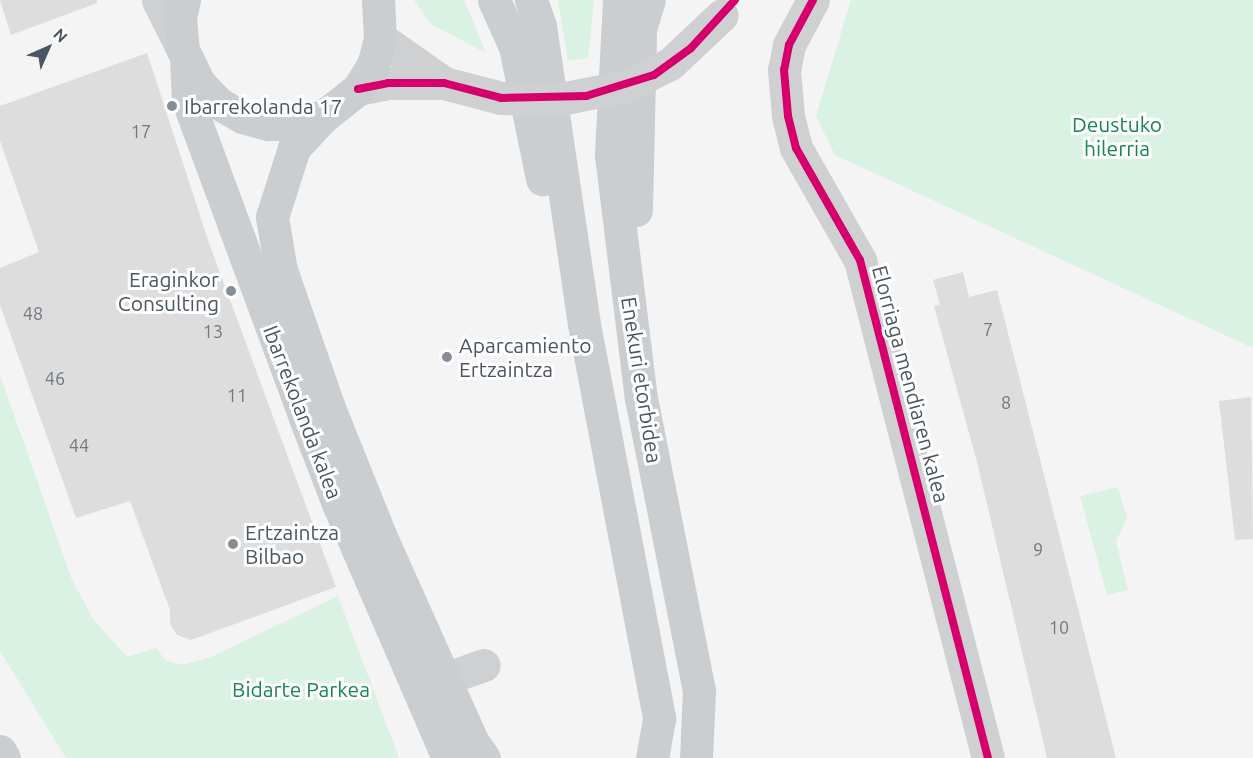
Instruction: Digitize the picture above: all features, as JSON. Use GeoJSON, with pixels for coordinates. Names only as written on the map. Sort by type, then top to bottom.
{"type":"FeatureCollection","features":[{"type":"Feature","properties":{"kind":"main road"},"geometry":{"type":"LineString","coordinates":[[184,0],[180,17],[184,54],[199,83],[218,103],[242,117],[269,124],[297,124],[324,116],[373,86],[373,65],[387,43],[378,0]]}},
{"type":"Feature","properties":{"kind":"main road","name":"Enekuri etorbidea"},"geometry":{"type":"LineString","coordinates":[[494,0],[515,47],[548,211],[584,324]]}},
{"type":"Feature","properties":{"kind":"main road","name":"Enekuri etorbidea"},"geometry":{"type":"LineString","coordinates":[[531,0],[540,26],[584,324],[659,719],[652,758]]}},
{"type":"Feature","properties":{"kind":"main road","name":"Enekuri etorbidea"},"geometry":{"type":"LineString","coordinates":[[619,0],[611,155],[641,398],[699,690],[696,758]]}},
{"type":"Feature","properties":{"kind":"main road"},"geometry":{"type":"LineString","coordinates":[[641,398],[636,167],[639,28],[649,0]]}},
{"type":"Feature","properties":{"kind":"main road","name":"Ibarrekolanda kalea"},"geometry":{"type":"LineString","coordinates":[[184,54],[188,101],[301,407],[339,506],[448,758]]}},
{"type":"Feature","properties":{"kind":"main road","name":"Ibarrekolanda kalea"},"geometry":{"type":"LineString","coordinates":[[324,116],[294,148],[272,217],[282,270],[337,427],[444,679],[484,758]]}},
{"type":"Feature","properties":{"kind":"main road"},"geometry":{"type":"LineString","coordinates":[[0,751],[4,758]]}},
{"type":"Feature","properties":{"kind":"street","name":"Ibarrekolanda kalea"},"geometry":{"type":"LineString","coordinates":[[158,0],[184,54]]}},
{"type":"Feature","properties":{"kind":"street","name":"Elorriaga mendiaren kalea"},"geometry":{"type":"LineString","coordinates":[[813,0],[789,45],[784,70],[788,116],[796,148],[860,260],[988,758]]}},
{"type":"Feature","properties":{"kind":"street"},"geometry":{"type":"LineString","coordinates":[[373,86],[444,83],[501,98],[560,99],[626,86],[670,64],[728,8]]}},
{"type":"Feature","properties":{"kind":"street"},"geometry":{"type":"LineString","coordinates":[[387,43],[444,83]]}},
{"type":"Feature","properties":{"kind":"street"},"geometry":{"type":"LineString","coordinates":[[444,679],[483,664]]}},
{"type":"Feature","properties":{"kind":"green space"},"geometry":{"type":"Polygon","coordinates":[[[414,0],[464,0],[486,53],[431,24],[414,0]]]}},
{"type":"Feature","properties":{"kind":"green space"},"geometry":{"type":"Polygon","coordinates":[[[558,0],[594,0],[588,58],[568,61],[558,0]]]}},
{"type":"Feature","properties":{"kind":"green space","name":"Deustuko hilerria"},"geometry":{"type":"Polygon","coordinates":[[[851,0],[1253,0],[1253,348],[835,155],[816,116],[851,0]]]}},
{"type":"Feature","properties":{"kind":"green space","name":"Bidarte Parkea"},"geometry":{"type":"Polygon","coordinates":[[[0,375],[72,580],[93,619],[127,657],[156,648],[165,660],[183,665],[211,657],[338,596],[399,758],[66,758],[0,651],[0,375]]]}},
{"type":"Feature","properties":{"kind":"green space"},"geometry":{"type":"Polygon","coordinates":[[[1118,487],[1127,518],[1116,541],[1128,590],[1107,595],[1080,496],[1118,487]]]}},
{"type":"Feature","properties":{"kind":"building"},"geometry":{"type":"Polygon","coordinates":[[[0,0],[97,0],[97,3],[11,35],[0,0]]]}},
{"type":"Feature","properties":{"kind":"building"},"geometry":{"type":"Polygon","coordinates":[[[147,53],[209,243],[336,587],[191,640],[177,635],[170,624],[170,610],[130,501],[76,518],[0,305],[0,268],[39,252],[0,141],[0,106],[147,53]]]}},
{"type":"Feature","properties":{"kind":"building"},"geometry":{"type":"Polygon","coordinates":[[[963,272],[969,297],[997,290],[1116,758],[1047,758],[977,462],[934,306],[940,305],[933,280],[963,272]]]}},
{"type":"Feature","properties":{"kind":"building"},"geometry":{"type":"Polygon","coordinates":[[[1251,397],[1253,539],[1235,540],[1219,401],[1251,397]]]}},
{"type":"Feature","properties":{"kind":"cycle path"},"geometry":{"type":"LineString","coordinates":[[358,89],[388,83],[444,83],[501,98],[586,96],[654,75],[691,48],[735,0]]}},
{"type":"Feature","properties":{"kind":"cycle path"},"geometry":{"type":"LineString","coordinates":[[813,0],[789,45],[784,70],[788,116],[796,148],[860,260],[988,758]]}},
{"type":"Feature","properties":{"kind":"place","name":"Ibarrekolanda 17"},"geometry":{"type":"Point","coordinates":[172,106]}},
{"type":"Feature","properties":{"kind":"place","name":"Eraginkor Consulting"},"geometry":{"type":"Point","coordinates":[231,291]}},
{"type":"Feature","properties":{"kind":"place","name":"Aparcamiento Ertzaintza"},"geometry":{"type":"Point","coordinates":[447,357]}},
{"type":"Feature","properties":{"kind":"place","name":"Ertzaintza Bilbao"},"geometry":{"type":"Point","coordinates":[233,544]}}]}
